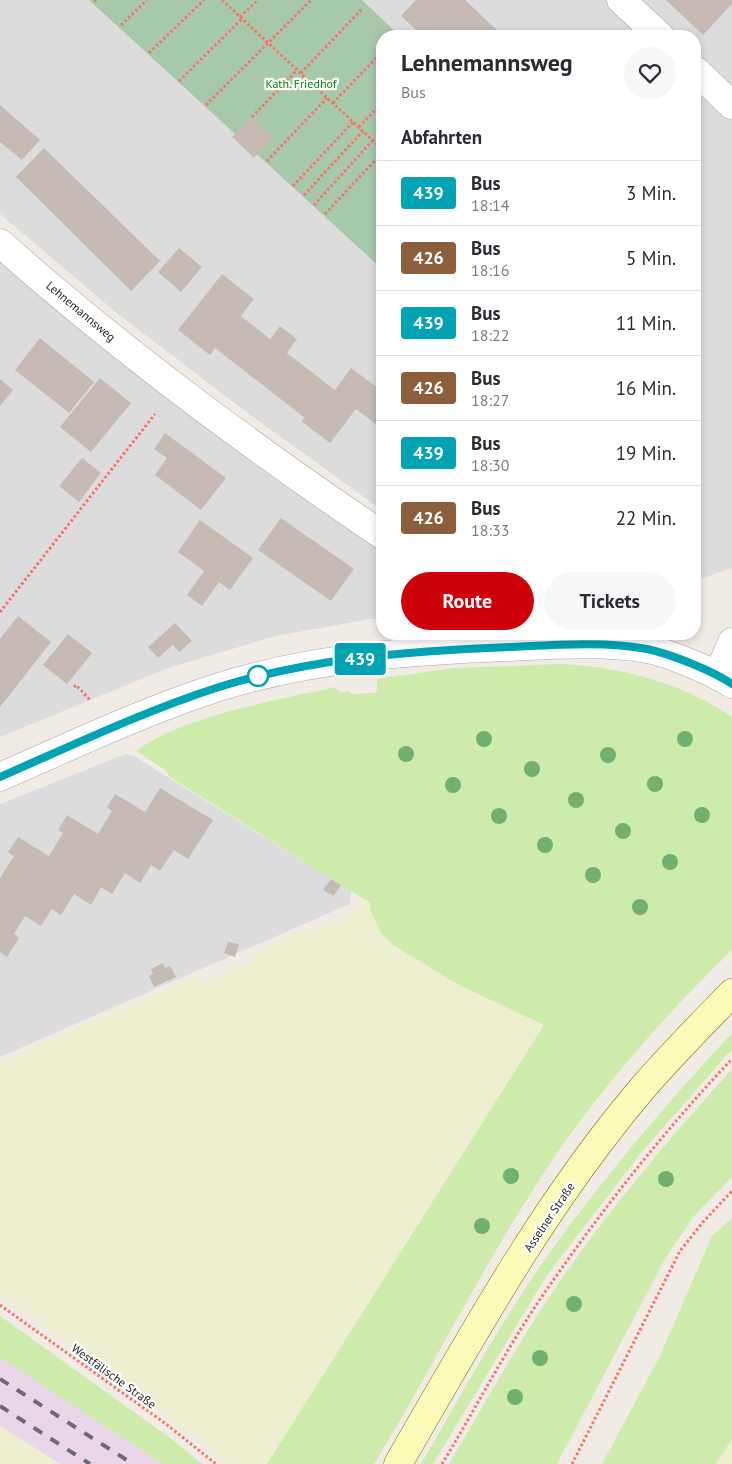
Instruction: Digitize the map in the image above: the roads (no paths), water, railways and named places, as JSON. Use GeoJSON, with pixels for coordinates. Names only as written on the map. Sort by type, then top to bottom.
{"type":"FeatureCollection","features":[{"type":"Feature","properties":{"kind":"main road","name":"Asselner Straße"},"geometry":{"type":"LineString","coordinates":[[398,1464],[514,1267],[574,1179],[640,1090],[732,993]]}},
{"type":"Feature","properties":{"kind":"street"},"geometry":{"type":"LineString","coordinates":[[621,0],[654,30]]}},
{"type":"Feature","properties":{"kind":"street"},"geometry":{"type":"LineString","coordinates":[[701,76],[732,105]]}},
{"type":"Feature","properties":{"kind":"street","name":"Lehnemannsweg"},"geometry":{"type":"LineString","coordinates":[[0,243],[83,315],[175,388],[263,454],[376,531]]}},
{"type":"Feature","properties":{"kind":"street"},"geometry":{"type":"LineString","coordinates":[[0,777],[135,718],[215,688],[306,666],[465,641],[567,644],[648,650],[725,679],[732,642]]}},
{"type":"Feature","properties":{"kind":"railway"},"geometry":{"type":"LineString","coordinates":[[0,1379],[133,1464]]}},
{"type":"Feature","properties":{"kind":"railway"},"geometry":{"type":"LineString","coordinates":[[0,1406],[90,1464]]}},
{"type":"Feature","properties":{"kind":"park label","name":"Kath. Friedhof"},"geometry":{"type":"Point","coordinates":[301,83]}}]}
